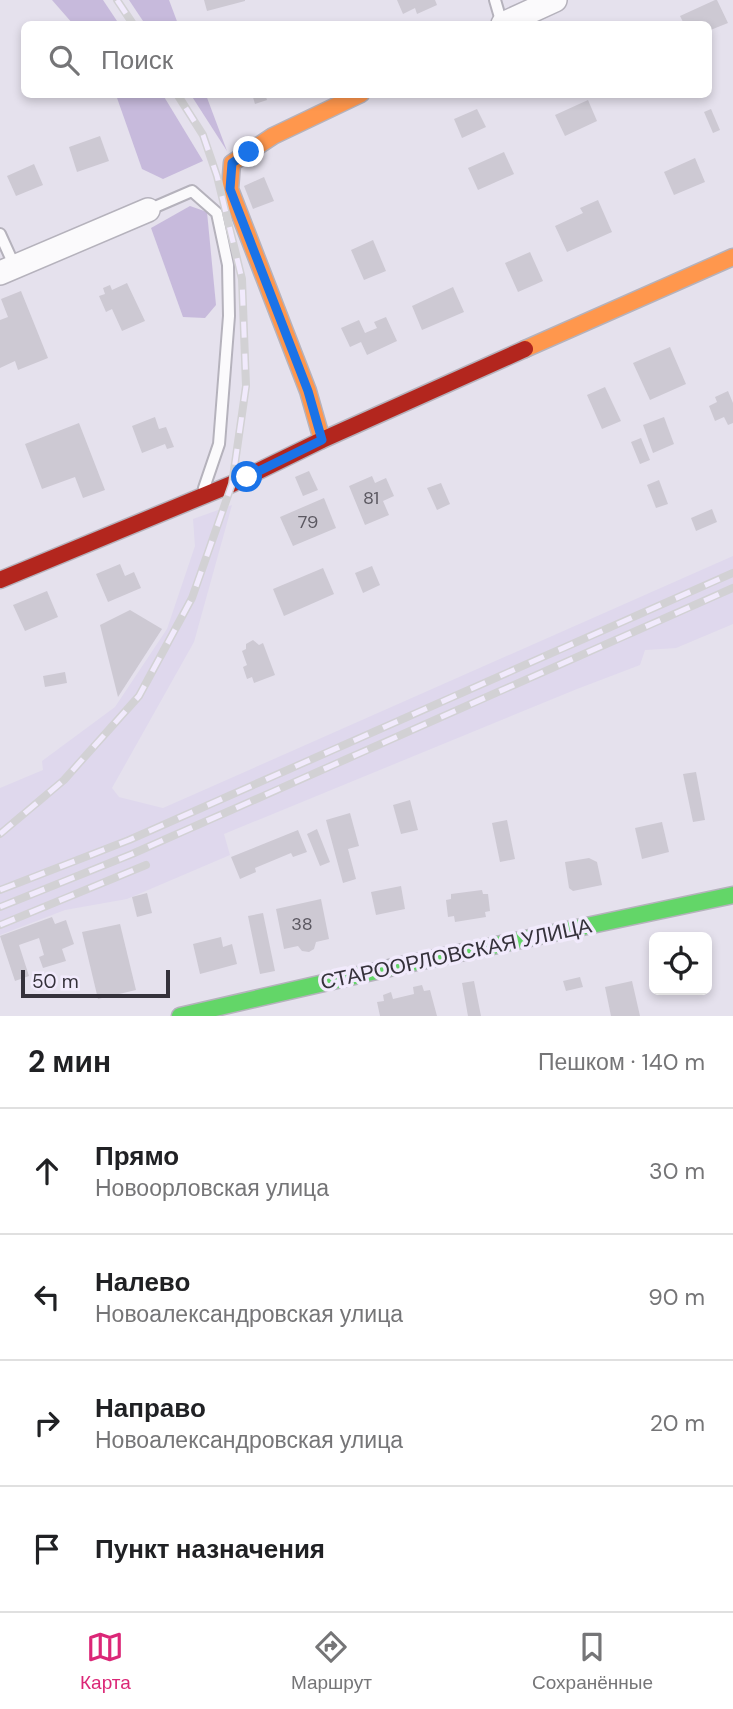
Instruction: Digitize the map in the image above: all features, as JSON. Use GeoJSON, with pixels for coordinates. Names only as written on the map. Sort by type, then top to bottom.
{"type":"FeatureCollection","features":[{"type":"Feature","properties":{"kind":"street"},"geometry":{"type":"LineString","coordinates":[[510,21],[555,0]]}},
{"type":"Feature","properties":{"kind":"street"},"geometry":{"type":"LineString","coordinates":[[322,440],[308,391],[230,189],[232,163],[273,136],[353,98]]}},
{"type":"Feature","properties":{"kind":"street"},"geometry":{"type":"LineString","coordinates":[[7,270],[148,210]]}},
{"type":"Feature","properties":{"kind":"street"},"geometry":{"type":"LineString","coordinates":[[0,580],[232,484],[322,440],[733,257]]}},
{"type":"Feature","properties":{"kind":"street","name":"СТАРООРЛОВСКАЯ УЛИЦА"},"geometry":{"type":"LineString","coordinates":[[180,1016],[407,964],[733,895]]}},
{"type":"Feature","properties":{"kind":"lane"},"geometry":{"type":"LineString","coordinates":[[495,0],[502,21]]}},
{"type":"Feature","properties":{"kind":"lane"},"geometry":{"type":"LineString","coordinates":[[148,210],[192,191],[217,213],[228,265],[229,316],[219,444],[201,497]]}},
{"type":"Feature","properties":{"kind":"lane"},"geometry":{"type":"LineString","coordinates":[[0,234],[7,270]]}},
{"type":"Feature","properties":{"kind":"shaded area"},"geometry":{"type":"Polygon","coordinates":[[[52,0],[103,0],[117,21],[70,21],[52,0]]]}},
{"type":"Feature","properties":{"kind":"shaded area"},"geometry":{"type":"Polygon","coordinates":[[[129,0],[169,0],[177,21],[143,21],[129,0]]]}},
{"type":"Feature","properties":{"kind":"shaded area"},"geometry":{"type":"Polygon","coordinates":[[[117,98],[165,98],[203,161],[163,179],[142,169],[117,98]]]}},
{"type":"Feature","properties":{"kind":"shaded area"},"geometry":{"type":"Polygon","coordinates":[[[193,98],[207,98],[227,151],[193,98]]]}},
{"type":"Feature","properties":{"kind":"shaded area"},"geometry":{"type":"Polygon","coordinates":[[[190,206],[207,212],[216,305],[205,318],[183,317],[151,228],[190,206]]]}},
{"type":"Feature","properties":{"kind":"shaded area"},"geometry":{"type":"Polygon","coordinates":[[[232,505],[194,642],[112,788],[119,797],[163,808],[733,556],[733,624],[676,648],[645,650],[640,665],[224,834],[230,855],[127,899],[65,910],[0,935],[0,788],[43,770],[42,761],[115,707],[167,629],[195,546],[193,519],[232,505]]]}},
{"type":"Feature","properties":{"kind":"building"},"geometry":{"type":"Polygon","coordinates":[[[204,0],[245,0],[245,1],[207,11],[204,0]]]}},
{"type":"Feature","properties":{"kind":"building"},"geometry":{"type":"Polygon","coordinates":[[[397,0],[435,0],[437,5],[417,14],[415,8],[403,14],[397,0]]]}},
{"type":"Feature","properties":{"kind":"building"},"geometry":{"type":"Polygon","coordinates":[[[717,0],[728,23],[712,29],[712,21],[682,21],[680,16],[717,0]]]}},
{"type":"Feature","properties":{"kind":"building"},"geometry":{"type":"Polygon","coordinates":[[[253,98],[266,98],[267,100],[255,104],[253,98]]]}},
{"type":"Feature","properties":{"kind":"building"},"geometry":{"type":"Polygon","coordinates":[[[588,100],[597,121],[565,136],[555,115],[588,100]]]}},
{"type":"Feature","properties":{"kind":"building"},"geometry":{"type":"Polygon","coordinates":[[[477,109],[486,127],[462,138],[454,119],[477,109]]]}},
{"type":"Feature","properties":{"kind":"building"},"geometry":{"type":"Polygon","coordinates":[[[711,109],[720,130],[713,133],[704,112],[711,109]]]}},
{"type":"Feature","properties":{"kind":"building"},"geometry":{"type":"Polygon","coordinates":[[[100,136],[109,161],[77,172],[69,147],[100,136]]]}},
{"type":"Feature","properties":{"kind":"building"},"geometry":{"type":"Polygon","coordinates":[[[504,152],[514,174],[478,190],[468,168],[504,152]]]}},
{"type":"Feature","properties":{"kind":"building"},"geometry":{"type":"Polygon","coordinates":[[[695,158],[705,182],[674,195],[664,172],[695,158]]]}},
{"type":"Feature","properties":{"kind":"building"},"geometry":{"type":"Polygon","coordinates":[[[34,164],[43,185],[16,196],[7,176],[34,164]]]}},
{"type":"Feature","properties":{"kind":"building"},"geometry":{"type":"Polygon","coordinates":[[[264,177],[274,201],[253,209],[244,186],[264,177]]]}},
{"type":"Feature","properties":{"kind":"building"},"geometry":{"type":"Polygon","coordinates":[[[598,200],[612,232],[567,252],[555,226],[583,213],[580,208],[598,200]]]}},
{"type":"Feature","properties":{"kind":"building"},"geometry":{"type":"Polygon","coordinates":[[[373,240],[386,271],[364,280],[351,250],[373,240]]]}},
{"type":"Feature","properties":{"kind":"building"},"geometry":{"type":"Polygon","coordinates":[[[530,252],[543,281],[518,292],[505,263],[530,252]]]}},
{"type":"Feature","properties":{"kind":"building"},"geometry":{"type":"Polygon","coordinates":[[[127,283],[145,321],[122,331],[112,309],[106,312],[99,296],[105,294],[103,288],[110,285],[112,290],[127,283]]]}},
{"type":"Feature","properties":{"kind":"building"},"geometry":{"type":"Polygon","coordinates":[[[453,287],[464,312],[422,330],[412,306],[453,287]]]}},
{"type":"Feature","properties":{"kind":"building"},"geometry":{"type":"Polygon","coordinates":[[[21,291],[48,358],[18,370],[15,361],[0,368],[0,320],[8,317],[1,299],[21,291]]]}},
{"type":"Feature","properties":{"kind":"building"},"geometry":{"type":"Polygon","coordinates":[[[386,317],[397,341],[367,355],[361,342],[350,347],[341,328],[359,320],[365,333],[377,328],[374,322],[386,317]]]}},
{"type":"Feature","properties":{"kind":"building"},"geometry":{"type":"Polygon","coordinates":[[[670,347],[686,384],[650,400],[633,363],[670,347]]]}},
{"type":"Feature","properties":{"kind":"building"},"geometry":{"type":"Polygon","coordinates":[[[605,387],[621,421],[602,429],[587,395],[605,387]]]}},
{"type":"Feature","properties":{"kind":"building"},"geometry":{"type":"Polygon","coordinates":[[[728,391],[733,403],[733,423],[728,425],[724,417],[715,421],[709,406],[717,402],[715,397],[728,391]]]}},
{"type":"Feature","properties":{"kind":"building"},"geometry":{"type":"Polygon","coordinates":[[[155,417],[159,429],[166,427],[174,447],[167,449],[165,444],[142,453],[132,426],[155,417]]]}},
{"type":"Feature","properties":{"kind":"building"},"geometry":{"type":"Polygon","coordinates":[[[664,417],[674,444],[653,453],[643,425],[664,417]]]}},
{"type":"Feature","properties":{"kind":"building"},"geometry":{"type":"Polygon","coordinates":[[[79,423],[105,490],[83,498],[75,477],[42,489],[25,444],[79,423]]]}},
{"type":"Feature","properties":{"kind":"building"},"geometry":{"type":"Polygon","coordinates":[[[641,438],[650,460],[640,464],[631,442],[641,438]]]}},
{"type":"Feature","properties":{"kind":"building"},"geometry":{"type":"Polygon","coordinates":[[[309,471],[318,490],[303,496],[295,477],[309,471]]]}},
{"type":"Feature","properties":{"kind":"building"},"geometry":{"type":"Polygon","coordinates":[[[372,476],[375,483],[386,478],[394,496],[383,501],[389,515],[365,525],[349,486],[372,476]]]}},
{"type":"Feature","properties":{"kind":"building"},"geometry":{"type":"Polygon","coordinates":[[[659,480],[668,504],[656,508],[647,485],[659,480]]]}},
{"type":"Feature","properties":{"kind":"building"},"geometry":{"type":"Polygon","coordinates":[[[441,483],[450,504],[437,510],[427,488],[441,483]]]}},
{"type":"Feature","properties":{"kind":"building"},"geometry":{"type":"Polygon","coordinates":[[[324,498],[336,528],[293,546],[280,517],[324,498]]]}},
{"type":"Feature","properties":{"kind":"building"},"geometry":{"type":"Polygon","coordinates":[[[712,509],[717,522],[696,531],[691,518],[712,509]]]}},
{"type":"Feature","properties":{"kind":"building"},"geometry":{"type":"Polygon","coordinates":[[[120,564],[125,576],[134,572],[141,588],[108,602],[96,574],[120,564]]]}},
{"type":"Feature","properties":{"kind":"building"},"geometry":{"type":"Polygon","coordinates":[[[372,566],[380,585],[363,593],[355,573],[372,566]]]}},
{"type":"Feature","properties":{"kind":"building"},"geometry":{"type":"Polygon","coordinates":[[[323,568],[334,594],[284,616],[273,589],[323,568]]]}},
{"type":"Feature","properties":{"kind":"building"},"geometry":{"type":"Polygon","coordinates":[[[47,591],[58,617],[25,631],[13,605],[47,591]]]}},
{"type":"Feature","properties":{"kind":"building"},"geometry":{"type":"Polygon","coordinates":[[[130,610],[162,629],[118,697],[100,625],[130,610]]]}},
{"type":"Feature","properties":{"kind":"building"},"geometry":{"type":"Polygon","coordinates":[[[253,640],[259,645],[263,643],[275,675],[254,683],[252,677],[247,679],[243,667],[247,665],[242,651],[246,649],[246,644],[253,640]]]}},
{"type":"Feature","properties":{"kind":"building"},"geometry":{"type":"Polygon","coordinates":[[[65,672],[67,683],[45,687],[43,676],[65,672]]]}},
{"type":"Feature","properties":{"kind":"building"},"geometry":{"type":"Polygon","coordinates":[[[696,772],[705,820],[693,822],[683,774],[696,772]]]}},
{"type":"Feature","properties":{"kind":"building"},"geometry":{"type":"Polygon","coordinates":[[[410,800],[418,830],[401,834],[393,805],[410,800]]]}},
{"type":"Feature","properties":{"kind":"building"},"geometry":{"type":"Polygon","coordinates":[[[350,813],[359,846],[348,849],[356,879],[343,883],[326,820],[350,813]]]}},
{"type":"Feature","properties":{"kind":"building"},"geometry":{"type":"Polygon","coordinates":[[[507,820],[515,859],[500,862],[492,823],[507,820]]]}},
{"type":"Feature","properties":{"kind":"building"},"geometry":{"type":"Polygon","coordinates":[[[662,822],[669,852],[642,859],[635,828],[662,822]]]}},
{"type":"Feature","properties":{"kind":"building"},"geometry":{"type":"Polygon","coordinates":[[[317,829],[330,862],[320,866],[307,834],[317,829]]]}},
{"type":"Feature","properties":{"kind":"building"},"geometry":{"type":"Polygon","coordinates":[[[298,830],[307,852],[293,857],[291,853],[255,868],[256,872],[240,879],[231,857],[298,830]]]}},
{"type":"Feature","properties":{"kind":"building"},"geometry":{"type":"Polygon","coordinates":[[[589,858],[597,862],[602,885],[573,891],[569,888],[565,862],[589,858]]]}},
{"type":"Feature","properties":{"kind":"building"},"geometry":{"type":"Polygon","coordinates":[[[401,886],[405,909],[376,915],[371,892],[401,886]]]}},
{"type":"Feature","properties":{"kind":"building"},"geometry":{"type":"Polygon","coordinates":[[[482,890],[483,894],[488,894],[490,911],[485,912],[486,917],[455,922],[454,916],[448,917],[446,900],[451,899],[451,894],[482,890]]]}},
{"type":"Feature","properties":{"kind":"building"},"geometry":{"type":"Polygon","coordinates":[[[147,893],[152,913],[137,917],[132,897],[147,893]]]}},
{"type":"Feature","properties":{"kind":"building"},"geometry":{"type":"Polygon","coordinates":[[[321,899],[329,939],[316,942],[314,949],[309,952],[302,951],[298,946],[284,949],[276,909],[321,899]]]}},
{"type":"Feature","properties":{"kind":"building"},"geometry":{"type":"Polygon","coordinates":[[[263,913],[275,971],[260,974],[248,916],[263,913]]]}},
{"type":"Feature","properties":{"kind":"building"},"geometry":{"type":"Polygon","coordinates":[[[52,917],[55,924],[66,920],[74,944],[62,949],[66,961],[43,968],[39,957],[44,955],[39,938],[19,945],[29,976],[15,981],[0,936],[52,917]]]}},
{"type":"Feature","properties":{"kind":"building"},"geometry":{"type":"Polygon","coordinates":[[[120,924],[136,990],[98,999],[82,932],[120,924]]]}},
{"type":"Feature","properties":{"kind":"building"},"geometry":{"type":"Polygon","coordinates":[[[221,937],[223,947],[232,944],[237,964],[200,974],[193,944],[221,937]]]}},
{"type":"Feature","properties":{"kind":"building"},"geometry":{"type":"Polygon","coordinates":[[[580,977],[583,987],[566,991],[563,981],[580,977]]]}},
{"type":"Feature","properties":{"kind":"building"},"geometry":{"type":"Polygon","coordinates":[[[474,981],[481,1016],[468,1016],[462,983],[474,981]]]}},
{"type":"Feature","properties":{"kind":"building"},"geometry":{"type":"Polygon","coordinates":[[[632,981],[640,1016],[611,1016],[605,987],[632,981]]]}},
{"type":"Feature","properties":{"kind":"building"},"geometry":{"type":"Polygon","coordinates":[[[422,985],[424,991],[430,990],[437,1016],[380,1016],[377,1002],[384,1001],[383,995],[391,992],[393,999],[414,994],[413,987],[422,985]]]}},
{"type":"Feature","properties":{"kind":"railway"},"geometry":{"type":"LineString","coordinates":[[117,0],[131,21]]}},
{"type":"Feature","properties":{"kind":"railway"},"geometry":{"type":"LineString","coordinates":[[0,834],[64,780],[139,696],[192,598],[232,484],[246,386],[242,279],[217,176],[203,135],[180,98]]}},
{"type":"Feature","properties":{"kind":"railway"},"geometry":{"type":"LineString","coordinates":[[0,890],[129,840],[733,573]]}},
{"type":"Feature","properties":{"kind":"railway"},"geometry":{"type":"LineString","coordinates":[[0,907],[132,854],[733,588]]}},
{"type":"Feature","properties":{"kind":"railway"},"geometry":{"type":"LineString","coordinates":[[0,925],[146,865]]}},
{"type":"Feature","properties":{"kind":"traffic: fast"},"geometry":{"type":"LineString","coordinates":[[180,1016],[407,964],[733,895]]}},
{"type":"Feature","properties":{"kind":"traffic: slow"},"geometry":{"type":"LineString","coordinates":[[322,440],[308,391],[230,189],[232,163],[273,136],[353,98]]}},
{"type":"Feature","properties":{"kind":"traffic: slow"},"geometry":{"type":"LineString","coordinates":[[525,349],[733,257]]}},
{"type":"Feature","properties":{"kind":"traffic: jam"},"geometry":{"type":"LineString","coordinates":[[0,580],[232,484],[322,440],[525,349]]}},
{"type":"Feature","properties":{"kind":"route"},"geometry":{"type":"LineString","coordinates":[[247,477],[322,440],[308,391],[230,189],[232,163],[249,152]]}}]}
